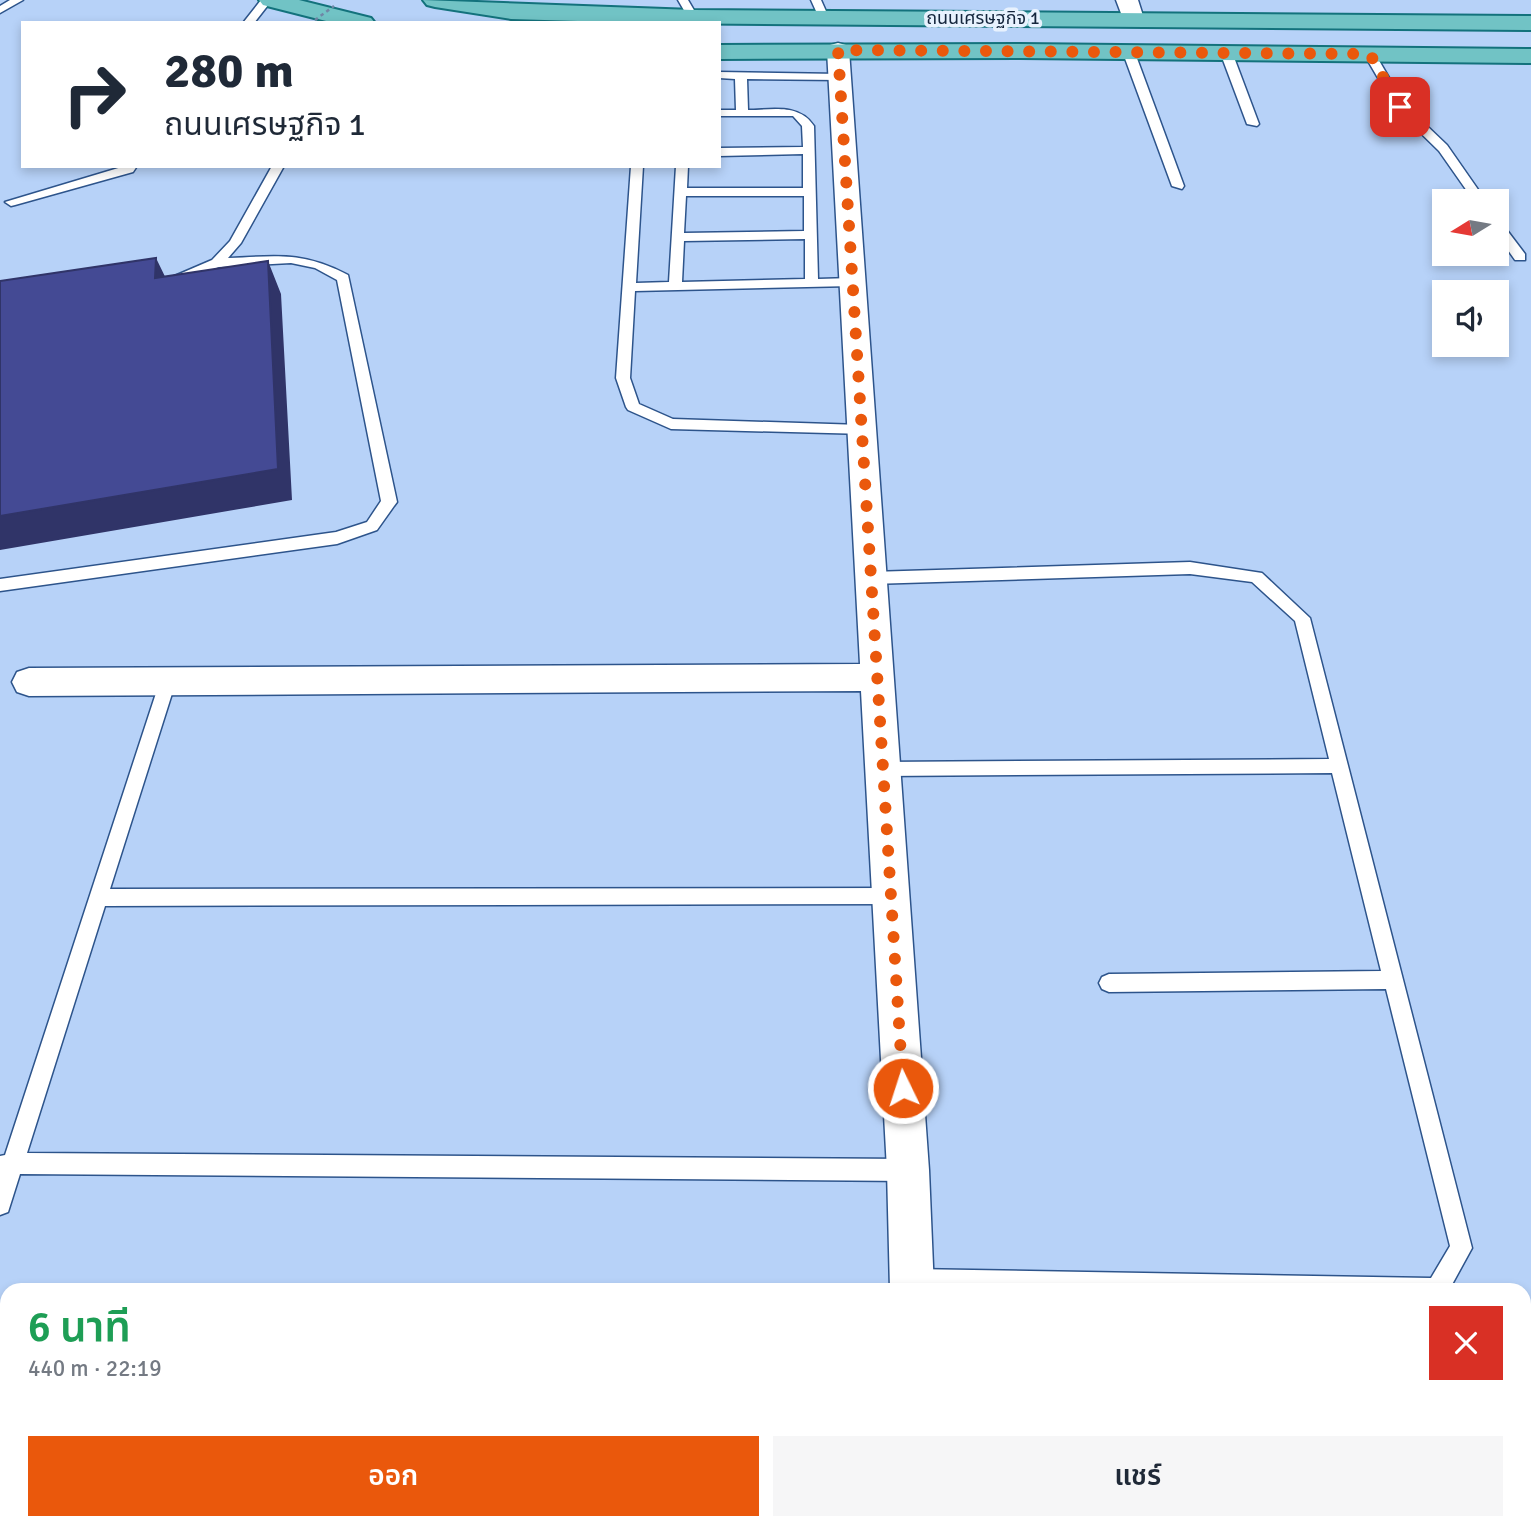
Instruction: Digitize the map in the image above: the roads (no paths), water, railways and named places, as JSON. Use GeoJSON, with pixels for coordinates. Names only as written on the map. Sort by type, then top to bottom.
{"type":"FeatureCollection","features":[{"type":"Feature","properties":{"kind":"main road"},"geometry":{"type":"LineString","coordinates":[[269,0],[355,21]]}},
{"type":"Feature","properties":{"kind":"main road","name":"ถนนเศรษฐกิจ 1"},"geometry":{"type":"LineString","coordinates":[[435,0],[511,12],[820,9],[914,18],[1013,19],[1130,9],[1531,23]]}},
{"type":"Feature","properties":{"kind":"main road"},"geometry":{"type":"LineString","coordinates":[[914,18],[938,24],[950,33],[948,40],[919,51]]}},
{"type":"Feature","properties":{"kind":"main road"},"geometry":{"type":"LineString","coordinates":[[1013,19],[993,22],[974,33],[978,39],[989,44],[1020,51]]}},
{"type":"Feature","properties":{"kind":"main road","name":"ถนนเศรษฐกิจ 1"},"geometry":{"type":"LineString","coordinates":[[721,52],[839,64],[919,51],[1531,56]]}},
{"type":"Feature","properties":{"kind":"street"},"geometry":{"type":"LineString","coordinates":[[839,64],[908,1170],[912,1283]]}},
{"type":"Feature","properties":{"kind":"street"},"geometry":{"type":"LineString","coordinates":[[29,682],[877,677]]}},
{"type":"Feature","properties":{"kind":"lane"},"geometry":{"type":"LineString","coordinates":[[0,10],[18,0]]}},
{"type":"Feature","properties":{"kind":"lane"},"geometry":{"type":"LineString","coordinates":[[250,21],[269,0]]}},
{"type":"Feature","properties":{"kind":"lane"},"geometry":{"type":"LineString","coordinates":[[1226,52],[1253,124]]}},
{"type":"Feature","properties":{"kind":"lane"},"geometry":{"type":"LineString","coordinates":[[1129,53],[1178,186]]}},
{"type":"Feature","properties":{"kind":"lane"},"geometry":{"type":"LineString","coordinates":[[1370,54],[1400,107],[1443,148],[1472,189]]}},
{"type":"Feature","properties":{"kind":"lane"},"geometry":{"type":"LineString","coordinates":[[721,75],[741,76],[839,64]]}},
{"type":"Feature","properties":{"kind":"lane"},"geometry":{"type":"LineString","coordinates":[[741,76],[742,112]]}},
{"type":"Feature","properties":{"kind":"lane"},"geometry":{"type":"LineString","coordinates":[[721,113],[795,113],[803,118],[808,126],[812,283]]}},
{"type":"Feature","properties":{"kind":"lane"},"geometry":{"type":"LineString","coordinates":[[721,152],[808,150]]}},
{"type":"Feature","properties":{"kind":"lane"},"geometry":{"type":"LineString","coordinates":[[10,202],[130,168]]}},
{"type":"Feature","properties":{"kind":"lane"},"geometry":{"type":"LineString","coordinates":[[217,263],[235,243],[277,168]]}},
{"type":"Feature","properties":{"kind":"lane"},"geometry":{"type":"LineString","coordinates":[[637,168],[623,378],[633,407],[671,424],[861,430]]}},
{"type":"Feature","properties":{"kind":"lane"},"geometry":{"type":"LineString","coordinates":[[675,286],[682,168]]}},
{"type":"Feature","properties":{"kind":"lane"},"geometry":{"type":"LineString","coordinates":[[680,192],[809,192]]}},
{"type":"Feature","properties":{"kind":"lane"},"geometry":{"type":"LineString","coordinates":[[678,237],[810,235]]}},
{"type":"Feature","properties":{"kind":"lane"},"geometry":{"type":"LineString","coordinates":[[1509,242],[1520,257]]}},
{"type":"Feature","properties":{"kind":"lane"},"geometry":{"type":"LineString","coordinates":[[0,585],[337,538],[372,526],[389,502],[343,278],[319,265],[291,258],[217,263],[165,282]]}},
{"type":"Feature","properties":{"kind":"lane"},"geometry":{"type":"LineString","coordinates":[[629,287],[852,282]]}},
{"type":"Feature","properties":{"kind":"lane"},"geometry":{"type":"LineString","coordinates":[[871,578],[1190,568],[1255,577],[1302,618],[1461,1248],[1441,1283]]}},
{"type":"Feature","properties":{"kind":"lane"},"geometry":{"type":"LineString","coordinates":[[0,1204],[7,1165],[168,681]]}},
{"type":"Feature","properties":{"kind":"lane"},"geometry":{"type":"LineString","coordinates":[[883,769],[1340,766]]}},
{"type":"Feature","properties":{"kind":"lane"},"geometry":{"type":"LineString","coordinates":[[98,898],[891,897]]}},
{"type":"Feature","properties":{"kind":"lane"},"geometry":{"type":"LineString","coordinates":[[1110,983],[1392,980]]}},
{"type":"Feature","properties":{"kind":"lane"},"geometry":{"type":"LineString","coordinates":[[7,1165],[908,1170]]}}]}
